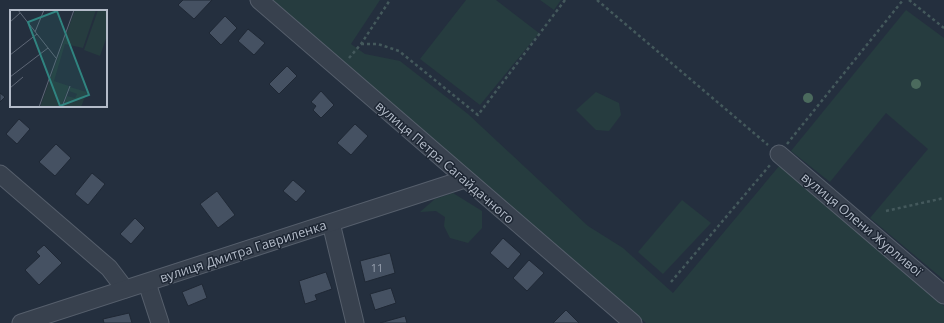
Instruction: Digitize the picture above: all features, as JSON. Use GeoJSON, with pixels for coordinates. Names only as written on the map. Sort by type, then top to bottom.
{"type":"FeatureCollection","features":[{"type":"Feature","properties":{"kind":"street","name":"вулиця Петра Сагайдачного"},"geometry":{"type":"LineString","coordinates":[[259,0],[632,323]]}},
{"type":"Feature","properties":{"kind":"street","name":"вулиця Олени Журливої"},"geometry":{"type":"LineString","coordinates":[[779,154],[944,295]]}},
{"type":"Feature","properties":{"kind":"street"},"geometry":{"type":"LineString","coordinates":[[0,174],[109,268],[125,289]]}},
{"type":"Feature","properties":{"kind":"street","name":"вулиця Дмитра Гавриленка"},"geometry":{"type":"LineString","coordinates":[[21,323],[465,179]]}},
{"type":"Feature","properties":{"kind":"street"},"geometry":{"type":"LineString","coordinates":[[331,223],[355,323]]}},
{"type":"Feature","properties":{"kind":"street"},"geometry":{"type":"LineString","coordinates":[[147,283],[160,323]]}},
{"type":"Feature","properties":{"kind":"path"},"geometry":{"type":"LineString","coordinates":[[340,70],[361,44],[390,0]]}},
{"type":"Feature","properties":{"kind":"path"},"geometry":{"type":"LineString","coordinates":[[361,44],[378,44],[399,51],[478,115],[565,0]]}},
{"type":"Feature","properties":{"kind":"path"},"geometry":{"type":"LineString","coordinates":[[597,0],[779,154]]}},
{"type":"Feature","properties":{"kind":"path"},"geometry":{"type":"LineString","coordinates":[[909,0],[944,28]]}},
{"type":"Feature","properties":{"kind":"path"},"geometry":{"type":"LineString","coordinates":[[886,211],[944,198]]}},
{"type":"Feature","properties":{"kind":"green space"},"geometry":{"type":"Polygon","coordinates":[[[267,0],[380,0],[351,44],[365,54],[400,61],[468,114],[588,226],[623,248],[673,293],[780,165],[944,306],[944,323],[646,323],[267,0]]]}},
{"type":"Feature","properties":{"kind":"green space"},"geometry":{"type":"Polygon","coordinates":[[[466,0],[496,0],[539,33],[480,105],[420,59],[466,0]]]}},
{"type":"Feature","properties":{"kind":"green space"},"geometry":{"type":"Polygon","coordinates":[[[540,0],[561,0],[554,10],[540,0]]]}},
{"type":"Feature","properties":{"kind":"green space"},"geometry":{"type":"Polygon","coordinates":[[[906,10],[944,38],[944,280],[870,218],[928,149],[886,113],[830,182],[791,151],[906,10]]]}},
{"type":"Feature","properties":{"kind":"green space"},"geometry":{"type":"Polygon","coordinates":[[[596,92],[619,103],[621,115],[609,131],[596,130],[576,110],[596,92]]]}},
{"type":"Feature","properties":{"kind":"green space"},"geometry":{"type":"Polygon","coordinates":[[[453,193],[482,211],[482,228],[468,243],[450,238],[444,226],[445,217],[436,211],[420,212],[435,199],[453,193]]]}},
{"type":"Feature","properties":{"kind":"green space"},"geometry":{"type":"Polygon","coordinates":[[[682,200],[711,223],[663,274],[638,252],[682,200]]]}},
{"type":"Feature","properties":{"kind":"building"},"geometry":{"type":"Polygon","coordinates":[[[183,0],[212,0],[194,19],[178,5],[183,0]]]}},
{"type":"Feature","properties":{"kind":"building"},"geometry":{"type":"Polygon","coordinates":[[[225,16],[237,28],[221,45],[209,33],[225,16]]]}},
{"type":"Feature","properties":{"kind":"building"},"geometry":{"type":"Polygon","coordinates":[[[248,29],[265,43],[254,55],[238,41],[248,29]]]}},
{"type":"Feature","properties":{"kind":"building"},"geometry":{"type":"Polygon","coordinates":[[[287,66],[297,76],[279,94],[269,84],[287,66]]]}},
{"type":"Feature","properties":{"kind":"building"},"geometry":{"type":"Polygon","coordinates":[[[321,91],[334,105],[321,118],[313,110],[316,106],[311,102],[321,91]]]}},
{"type":"Feature","properties":{"kind":"building"},"geometry":{"type":"Polygon","coordinates":[[[0,93],[5,97],[0,102],[0,93]]]}},
{"type":"Feature","properties":{"kind":"building"},"geometry":{"type":"Polygon","coordinates":[[[19,119],[30,129],[17,144],[6,134],[19,119]]]}},
{"type":"Feature","properties":{"kind":"building"},"geometry":{"type":"Polygon","coordinates":[[[355,124],[368,136],[351,155],[337,143],[355,124]]]}},
{"type":"Feature","properties":{"kind":"building"},"geometry":{"type":"Polygon","coordinates":[[[56,144],[71,158],[55,176],[39,162],[56,144]]]}},
{"type":"Feature","properties":{"kind":"building"},"geometry":{"type":"Polygon","coordinates":[[[92,173],[105,184],[88,205],[75,194],[92,173]]]}},
{"type":"Feature","properties":{"kind":"building"},"geometry":{"type":"Polygon","coordinates":[[[293,180],[306,191],[296,202],[283,191],[293,180]]]}},
{"type":"Feature","properties":{"kind":"building"},"geometry":{"type":"Polygon","coordinates":[[[217,191],[235,215],[218,228],[200,204],[217,191]]]}},
{"type":"Feature","properties":{"kind":"building"},"geometry":{"type":"Polygon","coordinates":[[[135,218],[145,228],[131,244],[120,234],[135,218]]]}},
{"type":"Feature","properties":{"kind":"building"},"geometry":{"type":"Polygon","coordinates":[[[503,238],[521,254],[508,269],[490,253],[503,238]]]}},
{"type":"Feature","properties":{"kind":"building"},"geometry":{"type":"Polygon","coordinates":[[[44,245],[62,263],[39,285],[25,270],[40,256],[36,252],[44,245]]]}},
{"type":"Feature","properties":{"kind":"building"},"geometry":{"type":"Polygon","coordinates":[[[390,253],[395,273],[365,282],[360,261],[390,253]]]}},
{"type":"Feature","properties":{"kind":"building"},"geometry":{"type":"Polygon","coordinates":[[[529,260],[544,273],[527,291],[513,278],[529,260]]]}},
{"type":"Feature","properties":{"kind":"building"},"geometry":{"type":"Polygon","coordinates":[[[326,272],[332,289],[315,295],[317,300],[305,304],[299,281],[326,272]]]}},
{"type":"Feature","properties":{"kind":"building"},"geometry":{"type":"Polygon","coordinates":[[[202,284],[207,298],[188,306],[182,292],[202,284]]]}},
{"type":"Feature","properties":{"kind":"building"},"geometry":{"type":"Polygon","coordinates":[[[391,288],[396,303],[375,310],[370,294],[391,288]]]}},
{"type":"Feature","properties":{"kind":"building"},"geometry":{"type":"Polygon","coordinates":[[[566,310],[579,323],[553,323],[566,310]]]}},
{"type":"Feature","properties":{"kind":"building"},"geometry":{"type":"Polygon","coordinates":[[[129,313],[132,323],[104,323],[103,319],[129,313]]]}},
{"type":"Feature","properties":{"kind":"building"},"geometry":{"type":"Polygon","coordinates":[[[405,316],[407,323],[380,323],[405,316]]]}}]}
